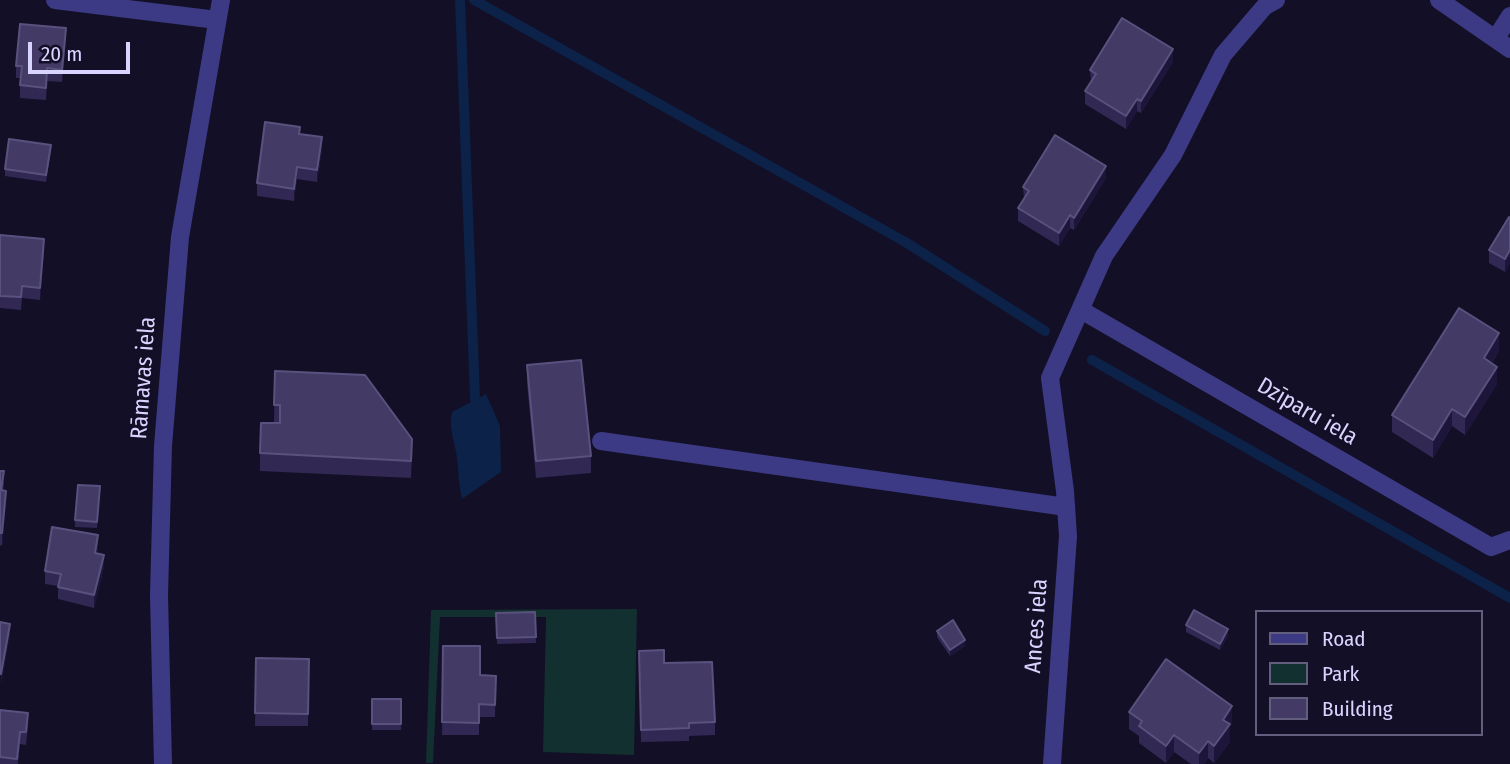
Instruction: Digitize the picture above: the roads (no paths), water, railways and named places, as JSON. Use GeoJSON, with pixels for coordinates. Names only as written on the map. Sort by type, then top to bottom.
{"type":"FeatureCollection","features":[{"type":"Feature","properties":{"kind":"street"},"geometry":{"type":"LineString","coordinates":[[55,0],[217,20]]}},
{"type":"Feature","properties":{"kind":"street","name":"Rāmavas iela"},"geometry":{"type":"LineString","coordinates":[[163,764],[159,595],[163,446],[180,237],[221,0]]}},
{"type":"Feature","properties":{"kind":"street","name":"Ances iela"},"geometry":{"type":"LineString","coordinates":[[1052,764],[1068,536],[1050,378],[1104,256],[1173,155],[1223,55],[1265,6],[1276,0]]}},
{"type":"Feature","properties":{"kind":"street"},"geometry":{"type":"LineString","coordinates":[[1439,0],[1503,43],[1510,16]]}},
{"type":"Feature","properties":{"kind":"street","name":"Dzīparu iela"},"geometry":{"type":"LineString","coordinates":[[1081,310],[1491,547],[1510,540]]}},
{"type":"Feature","properties":{"kind":"street"},"geometry":{"type":"LineString","coordinates":[[601,441],[1065,499]]}},
{"type":"Feature","properties":{"kind":"water"},"geometry":{"type":"Polygon","coordinates":[[[486,394],[500,426],[501,472],[462,499],[451,428],[452,412],[486,394]]]}},
{"type":"Feature","properties":{"kind":"waterway"},"geometry":{"type":"LineString","coordinates":[[460,0],[475,399]]}},
{"type":"Feature","properties":{"kind":"waterway"},"geometry":{"type":"LineString","coordinates":[[474,0],[907,243],[1045,331]]}},
{"type":"Feature","properties":{"kind":"waterway"},"geometry":{"type":"LineString","coordinates":[[1092,360],[1510,598]]}}]}
